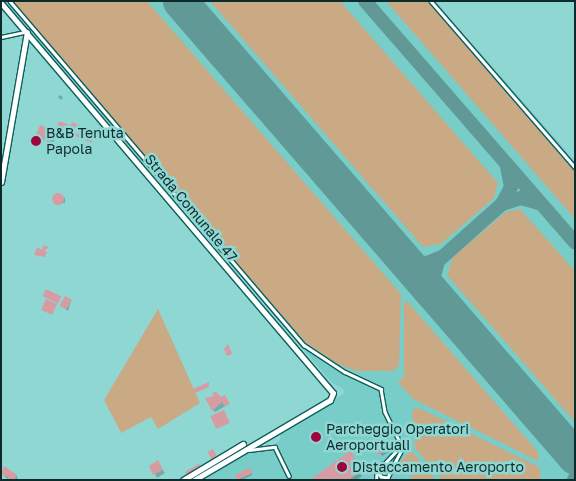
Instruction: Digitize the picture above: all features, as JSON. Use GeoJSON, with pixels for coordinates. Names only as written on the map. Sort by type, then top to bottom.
{"type":"FeatureCollection","features":[{"type":"Feature","properties":{"kind":"street"},"geometry":{"type":"LineString","coordinates":[[1,3],[27,32],[1,182]]}},
{"type":"Feature","properties":{"kind":"street","name":"Strada Comunale 47"},"geometry":{"type":"LineString","coordinates":[[27,32],[333,393],[330,400],[246,450]]}},
{"type":"Feature","properties":{"kind":"street"},"geometry":{"type":"LineString","coordinates":[[183,480],[243,444]]}},
{"type":"Feature","properties":{"kind":"street"},"geometry":{"type":"LineString","coordinates":[[194,480],[246,450]]}},
{"type":"Feature","properties":{"kind":"lane"},"geometry":{"type":"LineString","coordinates":[[10,1],[304,345],[345,372],[378,386],[387,417],[403,452],[386,479],[381,478],[377,472]]}},
{"type":"Feature","properties":{"kind":"lane"},"geometry":{"type":"LineString","coordinates":[[431,1],[575,166]]}},
{"type":"Feature","properties":{"kind":"lane"},"geometry":{"type":"LineString","coordinates":[[1,37],[27,32]]}},
{"type":"Feature","properties":{"kind":"lane"},"geometry":{"type":"LineString","coordinates":[[376,480],[379,466],[385,463],[401,446]]}},
{"type":"Feature","properties":{"kind":"lane"},"geometry":{"type":"LineString","coordinates":[[246,450],[275,447],[289,476]]}},
{"type":"Feature","properties":{"kind":"lane"},"geometry":{"type":"LineString","coordinates":[[385,463],[392,469]]}},
{"type":"Feature","properties":{"kind":"shaded area"},"geometry":{"type":"Polygon","coordinates":[[[4,1],[435,1],[575,161],[575,480],[205,480],[246,453],[269,448],[280,440],[280,432],[345,393],[342,388],[332,383],[4,1]]]}},
{"type":"Feature","properties":{"kind":"shaded area"},"geometry":{"type":"Polygon","coordinates":[[[11,1],[147,1],[401,294],[399,365],[394,371],[356,371],[338,364],[306,343],[11,1]]]}},
{"type":"Feature","properties":{"kind":"shaded area"},"geometry":{"type":"Polygon","coordinates":[[[210,1],[340,1],[498,183],[494,198],[441,244],[423,247],[210,1]]]}},
{"type":"Feature","properties":{"kind":"shaded area"},"geometry":{"type":"Polygon","coordinates":[[[386,1],[427,1],[575,172],[575,219],[386,1]]]}},
{"type":"Feature","properties":{"kind":"shaded area"},"geometry":{"type":"Polygon","coordinates":[[[520,209],[575,271],[575,422],[447,275],[453,257],[506,212],[520,209]]]}},
{"type":"Feature","properties":{"kind":"shaded area"},"geometry":{"type":"Polygon","coordinates":[[[407,301],[538,452],[538,461],[413,399],[398,382],[404,376],[404,303],[407,301]]]}},
{"type":"Feature","properties":{"kind":"shaded area"},"geometry":{"type":"Polygon","coordinates":[[[158,309],[200,403],[158,429],[151,417],[121,433],[104,400],[158,309]]]}},
{"type":"Feature","properties":{"kind":"shaded area"},"geometry":{"type":"Polygon","coordinates":[[[419,408],[539,467],[541,480],[442,480],[415,448],[412,410],[419,408]]]}},
{"type":"Feature","properties":{"kind":"shaded area"},"geometry":{"type":"Polygon","coordinates":[[[410,452],[413,452],[436,480],[413,480],[400,461],[410,452]]]}},
{"type":"Feature","properties":{"kind":"building"},"geometry":{"type":"Polygon","coordinates":[[[59,122],[72,126],[66,132],[56,128],[59,122]]]}},
{"type":"Feature","properties":{"kind":"building"},"geometry":{"type":"Polygon","coordinates":[[[72,122],[85,128],[84,130],[70,126],[72,122]]]}},
{"type":"Feature","properties":{"kind":"building"},"geometry":{"type":"Polygon","coordinates":[[[40,125],[55,131],[50,142],[36,136],[40,125]]]}},
{"type":"Feature","properties":{"kind":"building"},"geometry":{"type":"Polygon","coordinates":[[[74,132],[92,140],[91,143],[73,135],[74,132]]]}},
{"type":"Feature","properties":{"kind":"building"},"geometry":{"type":"Polygon","coordinates":[[[58,193],[64,199],[58,205],[52,199],[58,193]]]}},
{"type":"Feature","properties":{"kind":"building"},"geometry":{"type":"Polygon","coordinates":[[[43,245],[49,247],[44,251],[47,252],[45,257],[34,255],[37,247],[42,250],[43,245]]]}},
{"type":"Feature","properties":{"kind":"building"},"geometry":{"type":"Polygon","coordinates":[[[46,289],[61,296],[58,303],[43,296],[46,289]]]}},
{"type":"Feature","properties":{"kind":"building"},"geometry":{"type":"Polygon","coordinates":[[[65,296],[72,300],[66,310],[60,306],[65,296]]]}},
{"type":"Feature","properties":{"kind":"building"},"geometry":{"type":"Polygon","coordinates":[[[46,299],[57,304],[52,315],[41,310],[46,299]]]}},
{"type":"Feature","properties":{"kind":"building"},"geometry":{"type":"Polygon","coordinates":[[[228,344],[232,354],[227,356],[224,349],[228,344]]]}},
{"type":"Feature","properties":{"kind":"building"},"geometry":{"type":"Polygon","coordinates":[[[209,382],[209,387],[195,393],[193,389],[209,382]]]}},
{"type":"Feature","properties":{"kind":"building"},"geometry":{"type":"Polygon","coordinates":[[[216,392],[221,397],[225,395],[230,404],[224,406],[222,402],[212,411],[205,398],[214,396],[212,393],[216,392]]]}},
{"type":"Feature","properties":{"kind":"building"},"geometry":{"type":"Polygon","coordinates":[[[224,410],[230,423],[216,429],[210,416],[224,410]]]}},
{"type":"Feature","properties":{"kind":"building"},"geometry":{"type":"Polygon","coordinates":[[[379,436],[387,449],[378,455],[367,446],[379,436]]]}},
{"type":"Feature","properties":{"kind":"building"},"geometry":{"type":"Polygon","coordinates":[[[213,449],[217,457],[212,460],[208,452],[213,449]]]}},
{"type":"Feature","properties":{"kind":"building","name":"Distaccamento Aeroporto"},"geometry":{"type":"Polygon","coordinates":[[[350,451],[356,459],[352,461],[360,472],[349,480],[310,480],[350,451]]]}},
{"type":"Feature","properties":{"kind":"building"},"geometry":{"type":"Polygon","coordinates":[[[158,460],[163,470],[153,475],[149,466],[158,460]]]}},
{"type":"Feature","properties":{"kind":"building"},"geometry":{"type":"Polygon","coordinates":[[[199,464],[201,466],[187,475],[185,472],[199,464]]]}},
{"type":"Feature","properties":{"kind":"building"},"geometry":{"type":"Polygon","coordinates":[[[4,466],[17,475],[14,480],[7,480],[8,477],[1,474],[4,466]]]}},
{"type":"Feature","properties":{"kind":"building"},"geometry":{"type":"Polygon","coordinates":[[[249,468],[253,473],[237,480],[235,475],[249,468]]]}},
{"type":"Feature","properties":{"kind":"taxiway"},"geometry":{"type":"LineString","coordinates":[[365,1],[575,243]]}},
{"type":"Feature","properties":{"kind":"taxiway"},"geometry":{"type":"LineString","coordinates":[[502,204],[511,187],[507,167]]}},
{"type":"Feature","properties":{"kind":"taxiway"},"geometry":{"type":"LineString","coordinates":[[445,307],[433,280],[438,261],[502,204],[521,198],[539,203]]}},
{"type":"Feature","properties":{"kind":"taxiway"},"geometry":{"type":"LineString","coordinates":[[391,244],[416,262],[427,263],[442,257]]}},
{"type":"Feature","properties":{"kind":"taxiway"},"geometry":{"type":"LineString","coordinates":[[571,452],[575,464]]}},
{"type":"Feature","properties":{"kind":"runway"},"geometry":{"type":"LineString","coordinates":[[180,1],[575,457]]}},
{"type":"Feature","properties":{"kind":"place","name":"B&B Tenuta Papola"},"geometry":{"type":"Point","coordinates":[36,141]}},
{"type":"Feature","properties":{"kind":"place","name":"Parcheggio Operatori Aeroportuali"},"geometry":{"type":"Point","coordinates":[316,437]}},
{"type":"Feature","properties":{"kind":"place","name":"Distaccamento Aeroporto"},"geometry":{"type":"Point","coordinates":[342,467]}}]}
